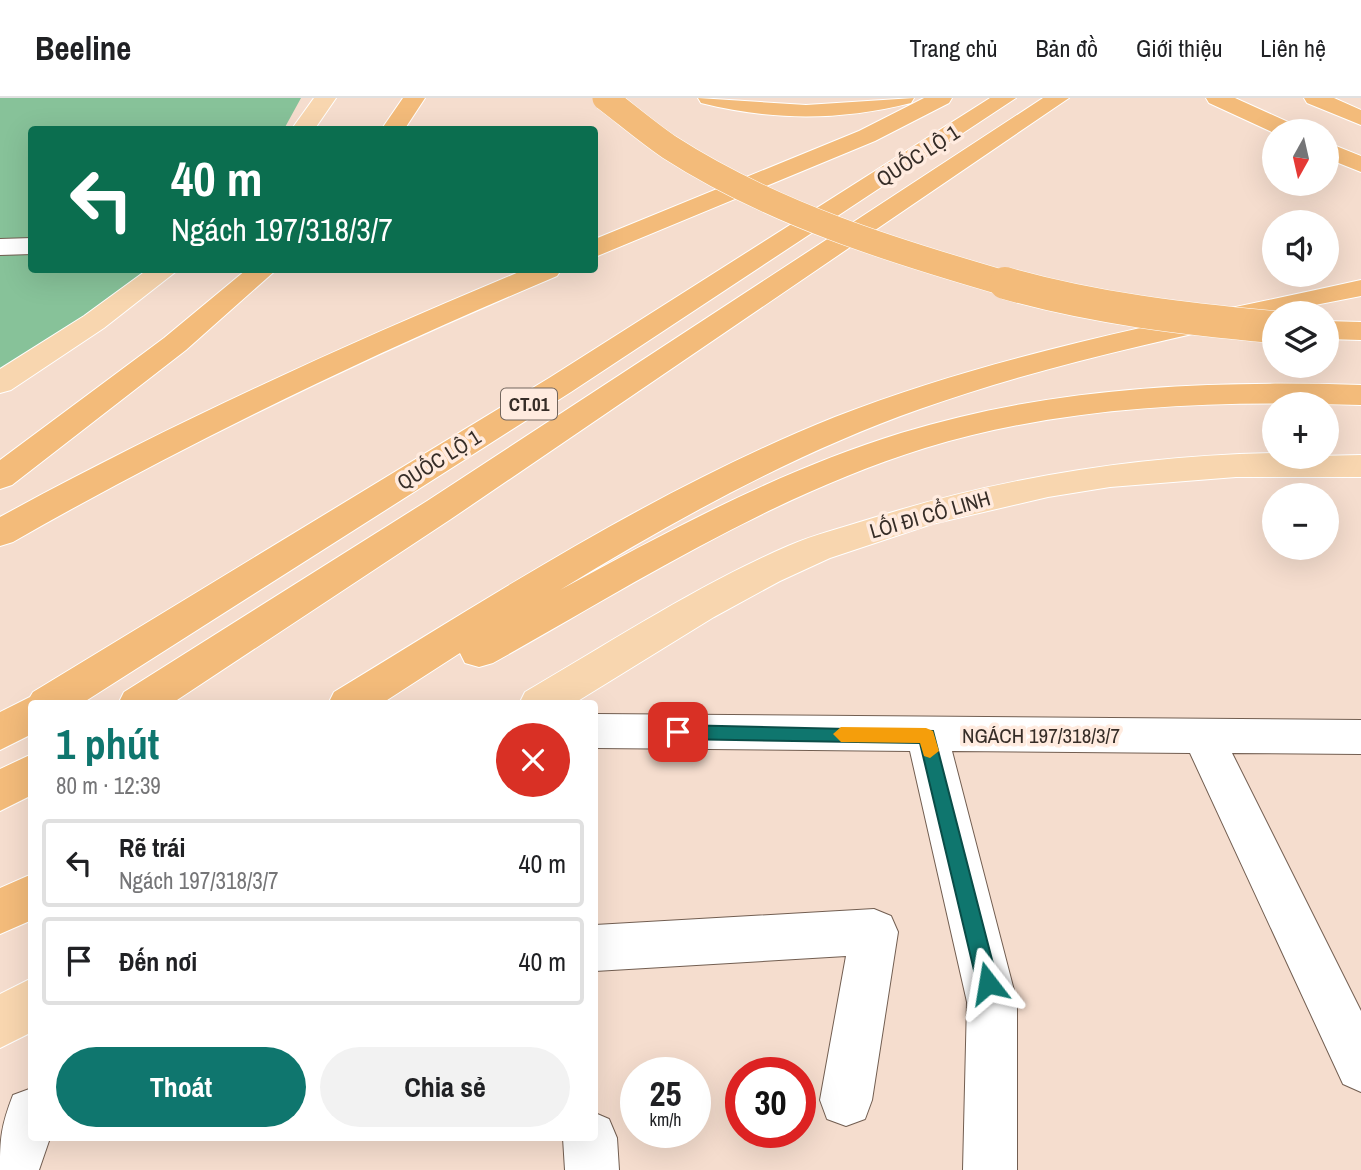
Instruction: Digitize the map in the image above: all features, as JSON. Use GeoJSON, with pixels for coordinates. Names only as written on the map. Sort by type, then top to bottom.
{"type":"FeatureCollection","features":[{"type":"Feature","properties":{"kind":"highway"},"geometry":{"type":"LineString","coordinates":[[395,126],[414,98]]}},
{"type":"Feature","properties":{"kind":"highway"},"geometry":{"type":"LineString","coordinates":[[604,98],[660,140],[733,183],[813,219],[908,253],[1075,299],[1178,318],[1262,326]]}},
{"type":"Feature","properties":{"kind":"highway"},"geometry":{"type":"LineString","coordinates":[[709,98],[765,108],[805,111],[848,110],[904,98]]}},
{"type":"Feature","properties":{"kind":"highway"},"geometry":{"type":"LineString","coordinates":[[598,248],[805,163],[941,98]]}},
{"type":"Feature","properties":{"kind":"highway","name":"QUỐC LỘ 1"},"geometry":{"type":"LineString","coordinates":[[53,700],[560,384],[1006,98]]}},
{"type":"Feature","properties":{"kind":"highway","name":"QUỐC LỘ 1"},"geometry":{"type":"LineString","coordinates":[[144,700],[439,510],[1058,98]]}},
{"type":"Feature","properties":{"kind":"highway"},"geometry":{"type":"LineString","coordinates":[[1217,98],[1263,119]]}},
{"type":"Feature","properties":{"kind":"highway"},"geometry":{"type":"LineString","coordinates":[[1315,98],[1361,118]]}},
{"type":"Feature","properties":{"kind":"highway"},"geometry":{"type":"LineString","coordinates":[[1331,98],[1361,112]]}},
{"type":"Feature","properties":{"kind":"highway"},"geometry":{"type":"LineString","coordinates":[[1339,155],[1361,165]]}},
{"type":"Feature","properties":{"kind":"highway"},"geometry":{"type":"LineString","coordinates":[[0,477],[143,369],[258,273]]}},
{"type":"Feature","properties":{"kind":"highway"},"geometry":{"type":"LineString","coordinates":[[0,533],[87,484],[267,391],[540,273]]}},
{"type":"Feature","properties":{"kind":"highway"},"geometry":{"type":"LineString","coordinates":[[355,700],[615,541],[731,477],[847,425],[970,381],[1030,364],[1361,288]]}},
{"type":"Feature","properties":{"kind":"highway"},"geometry":{"type":"LineString","coordinates":[[1339,330],[1361,331]]}},
{"type":"Feature","properties":{"kind":"highway"},"geometry":{"type":"LineString","coordinates":[[392,700],[717,522],[850,462],[921,438],[1047,408],[1152,396],[1288,391],[1361,395]]}},
{"type":"Feature","properties":{"kind":"highway"},"geometry":{"type":"LineString","coordinates":[[0,733],[28,716]]}},
{"type":"Feature","properties":{"kind":"highway"},"geometry":{"type":"LineString","coordinates":[[0,792],[28,774]]}},
{"type":"Feature","properties":{"kind":"highway"},"geometry":{"type":"LineString","coordinates":[[0,912],[28,898]]}},
{"type":"Feature","properties":{"kind":"main road"},"geometry":{"type":"LineString","coordinates":[[305,126],[326,98]]}},
{"type":"Feature","properties":{"kind":"main road"},"geometry":{"type":"LineString","coordinates":[[0,383],[94,322],[160,273]]}},
{"type":"Feature","properties":{"kind":"main road","name":"LỐI ĐI CỔ LINH"},"geometry":{"type":"LineString","coordinates":[[550,700],[699,607],[802,554],[961,503],[1092,479],[1173,470],[1243,465],[1361,466]]}},
{"type":"Feature","properties":{"kind":"main road"},"geometry":{"type":"LineString","coordinates":[[0,1023],[28,1006]]}},
{"type":"Feature","properties":{"kind":"street"},"geometry":{"type":"LineString","coordinates":[[0,247],[28,246]]}},
{"type":"Feature","properties":{"kind":"street","name":"NGÁCH 197/318/3/7"},"geometry":{"type":"LineString","coordinates":[[598,730],[926,736],[1361,737]]}},
{"type":"Feature","properties":{"kind":"street"},"geometry":{"type":"LineString","coordinates":[[926,736],[992,1002],[990,1170]]}},
{"type":"Feature","properties":{"kind":"street"},"geometry":{"type":"LineString","coordinates":[[1203,737],[1361,1066]]}},
{"type":"Feature","properties":{"kind":"street"},"geometry":{"type":"LineString","coordinates":[[598,948],[874,932],[846,1100]]}},
{"type":"Feature","properties":{"kind":"street"},"geometry":{"type":"LineString","coordinates":[[12,1170],[28,1125]]}},
{"type":"Feature","properties":{"kind":"street"},"geometry":{"type":"LineString","coordinates":[[590,1141],[592,1170]]}},
{"type":"Feature","properties":{"kind":"green space"},"geometry":{"type":"Polygon","coordinates":[[[0,98],[301,98],[286,126],[28,126],[28,273],[147,273],[113,303],[0,371],[0,98]]]}},
{"type":"Feature","properties":{"kind":"slow traffic"},"geometry":{"type":"LineString","coordinates":[[841,734],[926,736],[930,751]]}},
{"type":"Feature","properties":{"kind":"route"},"geometry":{"type":"LineString","coordinates":[[678,732],[926,736],[988,983]]}}]}
